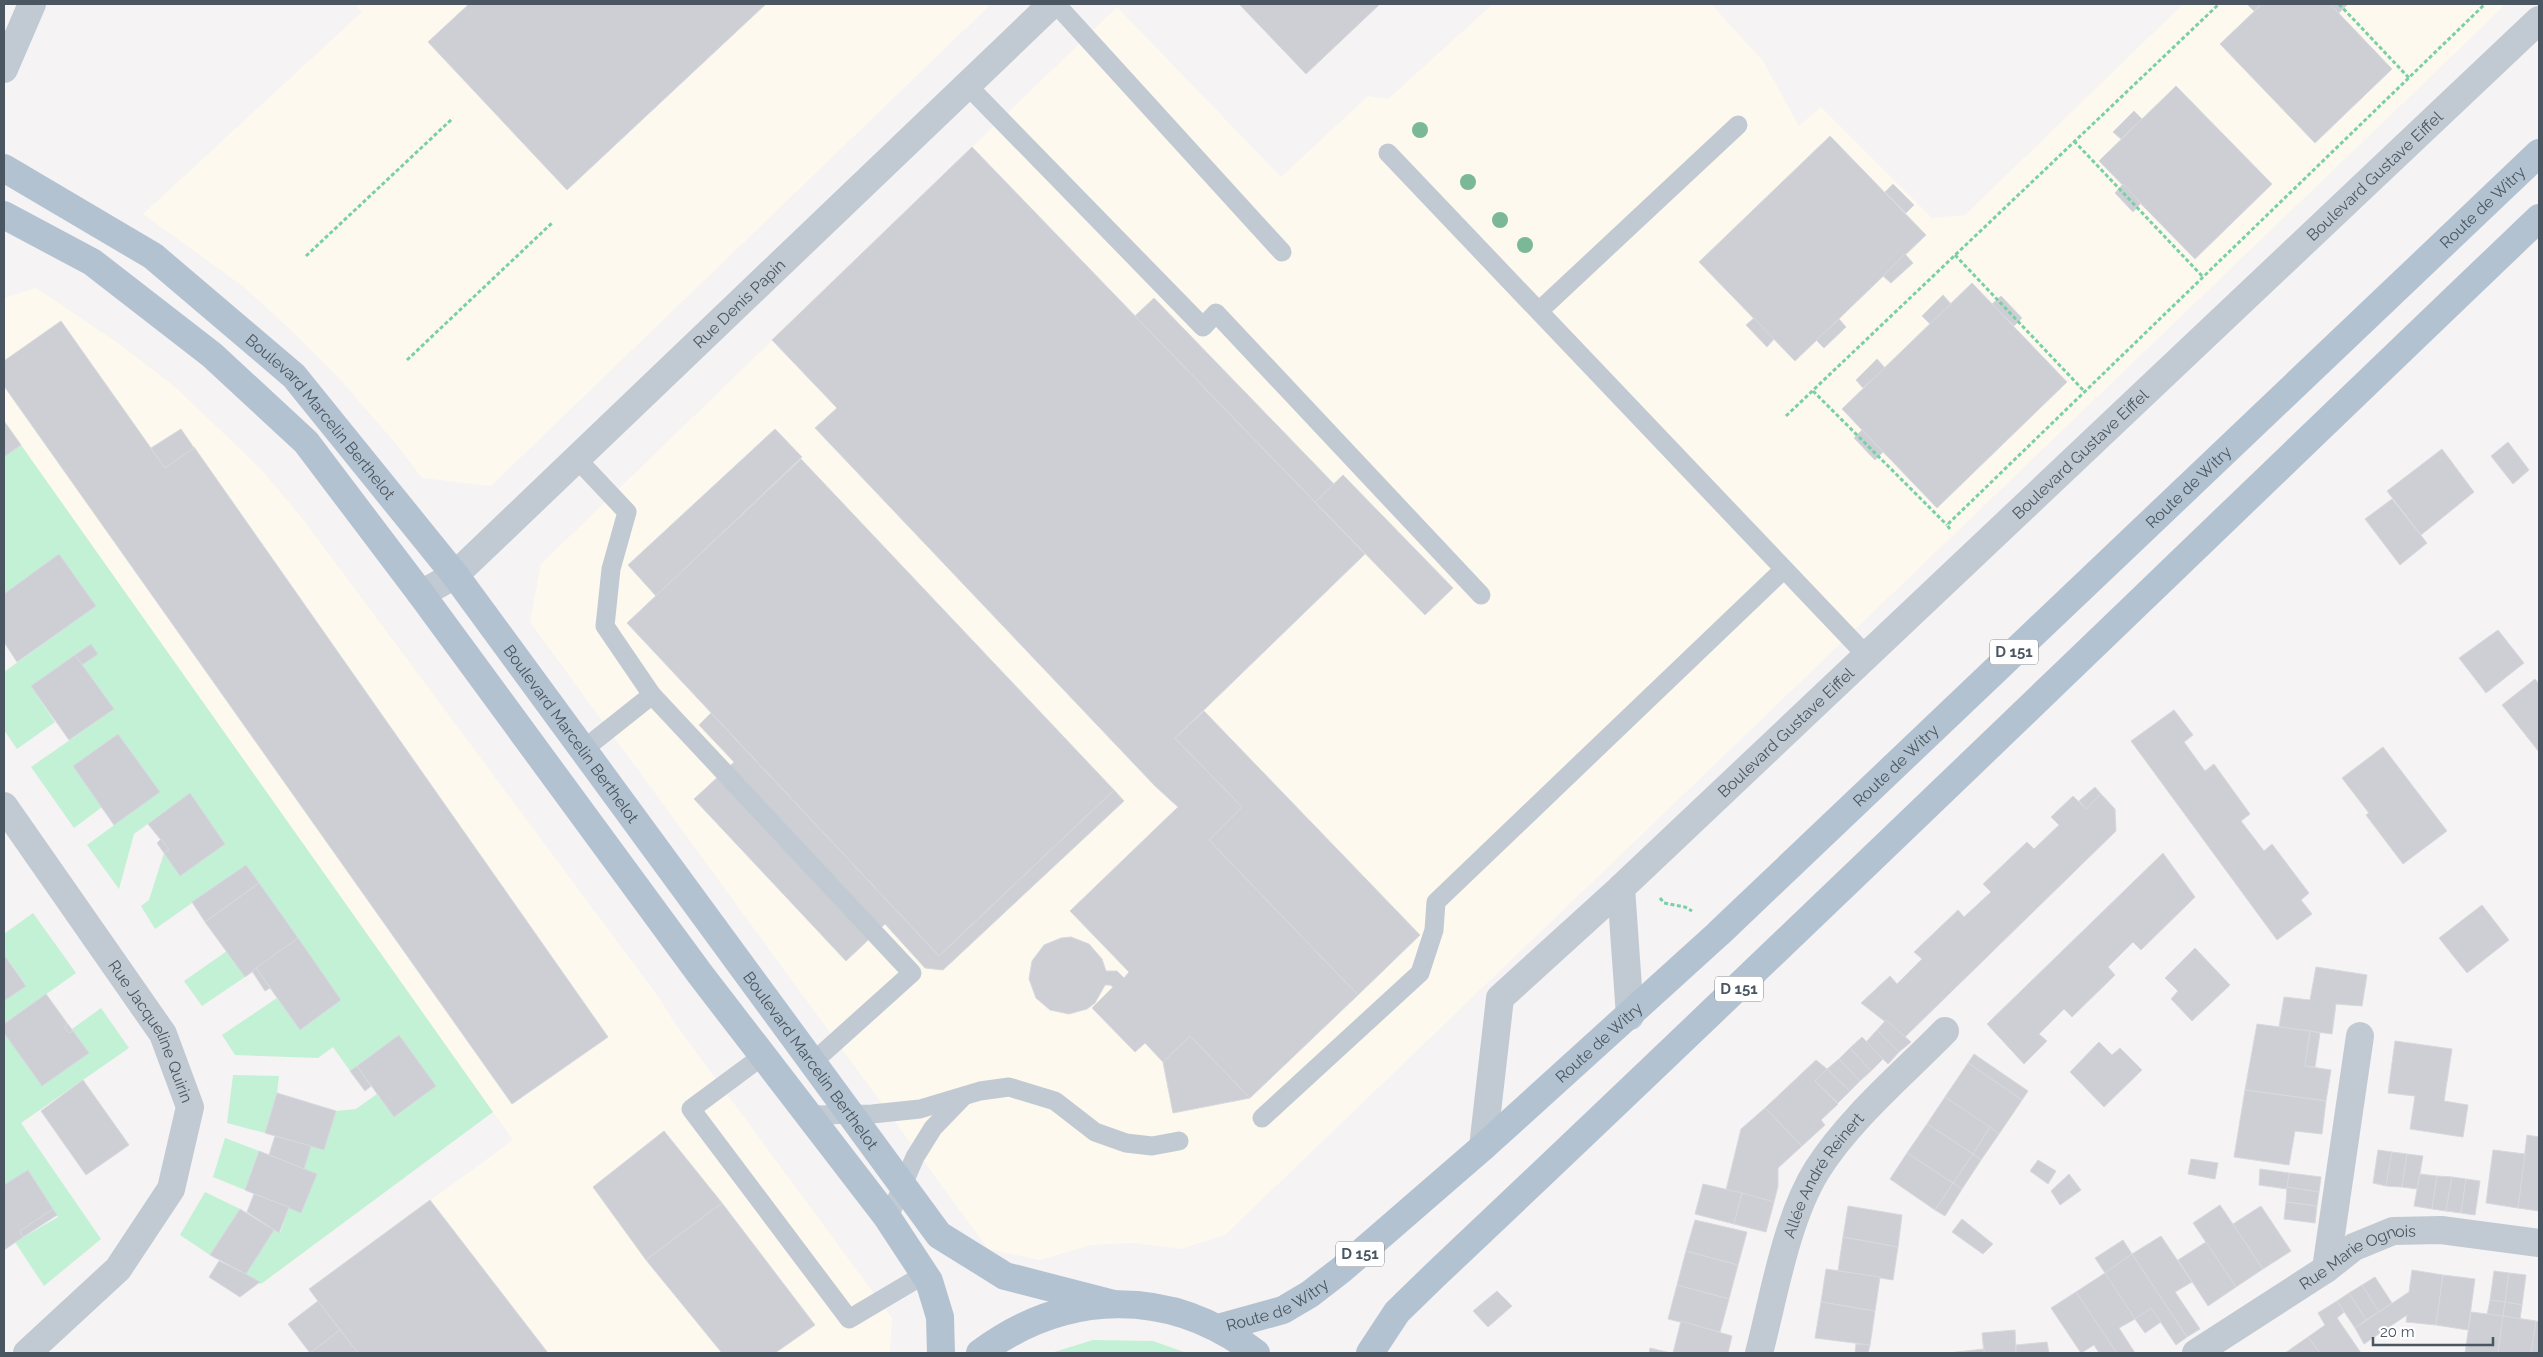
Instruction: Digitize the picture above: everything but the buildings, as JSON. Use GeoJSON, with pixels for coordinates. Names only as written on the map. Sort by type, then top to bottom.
{"type":"FeatureCollection","features":[{"type":"Feature","properties":{"kind":"main road","name":"Route de Witry"},"geometry":{"type":"LineString","coordinates":[[1218,1328],[1283,1310],[1310,1294],[1341,1270],[1483,1147],[1630,1016],[2539,152]]}},
{"type":"Feature","properties":{"kind":"main road","name":"Boulevard Marcelin Berthelot"},"geometry":{"type":"LineString","coordinates":[[4,168],[153,256],[294,376],[455,575],[939,1235],[1005,1276],[1114,1304]]}},
{"type":"Feature","properties":{"kind":"main road","name":"Boulevard Marcelin Berthelot"},"geometry":{"type":"LineString","coordinates":[[4,215],[92,262],[212,355],[306,442],[421,594],[700,974],[888,1219],[925,1274],[940,1317],[942,1353]]}},
{"type":"Feature","properties":{"kind":"main road","name":"D 151"},"geometry":{"type":"LineString","coordinates":[[1370,1353],[1397,1312],[1434,1275],[1739,989],[2065,672],[2539,218]]}},
{"type":"Feature","properties":{"kind":"main road"},"geometry":{"type":"LineString","coordinates":[[980,1353],[1012,1331],[1046,1316],[1074,1308],[1114,1304],[1166,1309],[1194,1317],[1218,1328],[1256,1353]]}},
{"type":"Feature","properties":{"kind":"street"},"geometry":{"type":"LineString","coordinates":[[4,69],[32,4]]}},
{"type":"Feature","properties":{"kind":"street","name":"Rue Denis Papin"},"geometry":{"type":"LineString","coordinates":[[421,594],[455,575],[1049,5]]}},
{"type":"Feature","properties":{"kind":"street","name":"Boulevard Gustave Eiffel"},"geometry":{"type":"LineString","coordinates":[[1483,1147],[1500,998],[1622,888],[2539,20]]}},
{"type":"Feature","properties":{"kind":"street","name":"Rue Jacqueline Quirin"},"geometry":{"type":"LineString","coordinates":[[4,806],[163,1034],[190,1107],[171,1189],[118,1269],[27,1353]]}},
{"type":"Feature","properties":{"kind":"street"},"geometry":{"type":"LineString","coordinates":[[1622,888],[1630,1016]]}},
{"type":"Feature","properties":{"kind":"street","name":"Allée André Reinert"},"geometry":{"type":"LineString","coordinates":[[1759,1353],[1793,1222],[1817,1171],[1843,1135],[1945,1031]]}},
{"type":"Feature","properties":{"kind":"street"},"geometry":{"type":"LineString","coordinates":[[2326,1269],[2360,1036]]}},
{"type":"Feature","properties":{"kind":"street","name":"Rue Marie Ognois"},"geometry":{"type":"LineString","coordinates":[[2196,1353],[2326,1269],[2354,1247],[2393,1231],[2441,1230],[2539,1243]]}},
{"type":"Feature","properties":{"kind":"lane"},"geometry":{"type":"LineString","coordinates":[[1049,5],[1282,252]]}},
{"type":"Feature","properties":{"kind":"lane"},"geometry":{"type":"LineString","coordinates":[[967,85],[1202,327],[1216,313],[1481,595]]}},
{"type":"Feature","properties":{"kind":"lane"},"geometry":{"type":"LineString","coordinates":[[1538,311],[1738,125]]}},
{"type":"Feature","properties":{"kind":"lane"},"geometry":{"type":"LineString","coordinates":[[1388,152],[1867,656]]}},
{"type":"Feature","properties":{"kind":"lane"},"geometry":{"type":"LineString","coordinates":[[577,459],[627,512],[611,569],[605,626],[652,694],[912,973],[812,1062]]}},
{"type":"Feature","properties":{"kind":"lane"},"geometry":{"type":"LineString","coordinates":[[1262,1118],[1420,973],[1434,930],[1436,902],[1784,569]]}},
{"type":"Feature","properties":{"kind":"lane"},"geometry":{"type":"LineString","coordinates":[[584,749],[652,694]]}},
{"type":"Feature","properties":{"kind":"lane"},"geometry":{"type":"LineString","coordinates":[[764,1055],[691,1109],[849,1319],[925,1274]]}},
{"type":"Feature","properties":{"kind":"lane"},"geometry":{"type":"LineString","coordinates":[[810,1116],[850,1113],[872,1114],[920,1109],[962,1098],[980,1091],[1009,1087],[1055,1101],[1095,1132],[1126,1143],[1152,1146],[1179,1141]]}},
{"type":"Feature","properties":{"kind":"lane"},"geometry":{"type":"LineString","coordinates":[[888,1219],[902,1185],[933,1128],[962,1098]]}},
{"type":"Feature","properties":{"kind":"path"},"geometry":{"type":"LineString","coordinates":[[1786,416],[2219,4]]}},
{"type":"Feature","properties":{"kind":"path"},"geometry":{"type":"LineString","coordinates":[[2339,4],[2409,78]]}},
{"type":"Feature","properties":{"kind":"path"},"geometry":{"type":"LineString","coordinates":[[1946,525],[2485,4]]}},
{"type":"Feature","properties":{"kind":"path"},"geometry":{"type":"LineString","coordinates":[[306,256],[453,118]]}},
{"type":"Feature","properties":{"kind":"path"},"geometry":{"type":"LineString","coordinates":[[2074,141],[2203,277]]}},
{"type":"Feature","properties":{"kind":"path"},"geometry":{"type":"LineString","coordinates":[[407,360],[553,222]]}},
{"type":"Feature","properties":{"kind":"path"},"geometry":{"type":"LineString","coordinates":[[1955,255],[2085,392]]}},
{"type":"Feature","properties":{"kind":"path"},"geometry":{"type":"LineString","coordinates":[[1813,390],[1975,553]]}},
{"type":"Feature","properties":{"kind":"shaded area"},"geometry":{"type":"Polygon","coordinates":[[[355,4],[991,4],[491,486],[422,478],[397,445],[337,376],[293,332],[244,287],[143,214],[362,12],[355,4]]]}},
{"type":"Feature","properties":{"kind":"shaded area"},"geometry":{"type":"Polygon","coordinates":[[[1493,4],[1711,4],[1763,61],[1799,126],[1821,107],[1932,218],[1965,215],[2183,4],[2506,4],[1225,1235],[1181,1249],[1135,1243],[1091,1245],[1040,1260],[988,1249],[530,622],[541,564],[1117,7],[1281,177],[1368,96],[1388,99],[1493,4]]]}},
{"type":"Feature","properties":{"kind":"shaded area"},"geometry":{"type":"Polygon","coordinates":[[[36,288],[119,344],[175,387],[260,468],[302,518],[660,999],[676,1025],[892,1318],[890,1353],[358,1353],[309,1289],[513,1140],[4,421],[4,298],[36,288]]]}},
{"type":"Feature","properties":{"kind":"green space"},"geometry":{"type":"Polygon","coordinates":[[[21,445],[493,1112],[261,1284],[246,1274],[274,1230],[280,1233],[311,1146],[324,1150],[336,1111],[356,1109],[377,1094],[394,1117],[435,1086],[399,1035],[350,1071],[333,1047],[318,1058],[235,1055],[222,1035],[277,998],[300,1030],[341,1000],[246,865],[155,929],[141,906],[149,900],[164,853],[180,875],[225,844],[190,793],[134,834],[119,889],[87,845],[159,792],[118,734],[73,766],[102,807],[74,828],[31,767],[113,710],[82,665],[97,654],[75,655],[31,686],[55,722],[17,749],[4,730],[4,672],[96,606],[59,554],[4,594],[4,457],[21,445]]]}},
{"type":"Feature","properties":{"kind":"green space"},"geometry":{"type":"Polygon","coordinates":[[[33,913],[76,973],[4,1024],[4,1001],[26,985],[4,955],[4,934],[33,913]]]}},
{"type":"Feature","properties":{"kind":"green space"},"geometry":{"type":"Polygon","coordinates":[[[227,951],[245,977],[202,1006],[184,981],[227,951]]]}},
{"type":"Feature","properties":{"kind":"green space"},"geometry":{"type":"Polygon","coordinates":[[[101,1008],[129,1048],[21,1123],[101,1239],[44,1286],[15,1242],[58,1217],[28,1170],[4,1185],[4,1033],[42,1086],[88,1053],[72,1029],[101,1008]]]}},
{"type":"Feature","properties":{"kind":"green space"},"geometry":{"type":"Polygon","coordinates":[[[233,1075],[279,1076],[277,1093],[265,1133],[227,1123],[233,1075]]]}},
{"type":"Feature","properties":{"kind":"green space"},"geometry":{"type":"Polygon","coordinates":[[[225,1138],[259,1151],[245,1190],[213,1177],[225,1138]]]}},
{"type":"Feature","properties":{"kind":"green space"},"geometry":{"type":"Polygon","coordinates":[[[205,1192],[240,1209],[210,1255],[180,1235],[205,1192]]]}},
{"type":"Feature","properties":{"kind":"green space"},"geometry":{"type":"Polygon","coordinates":[[[1093,1340],[1153,1341],[1187,1353],[1051,1353],[1093,1340]]]}}]}
